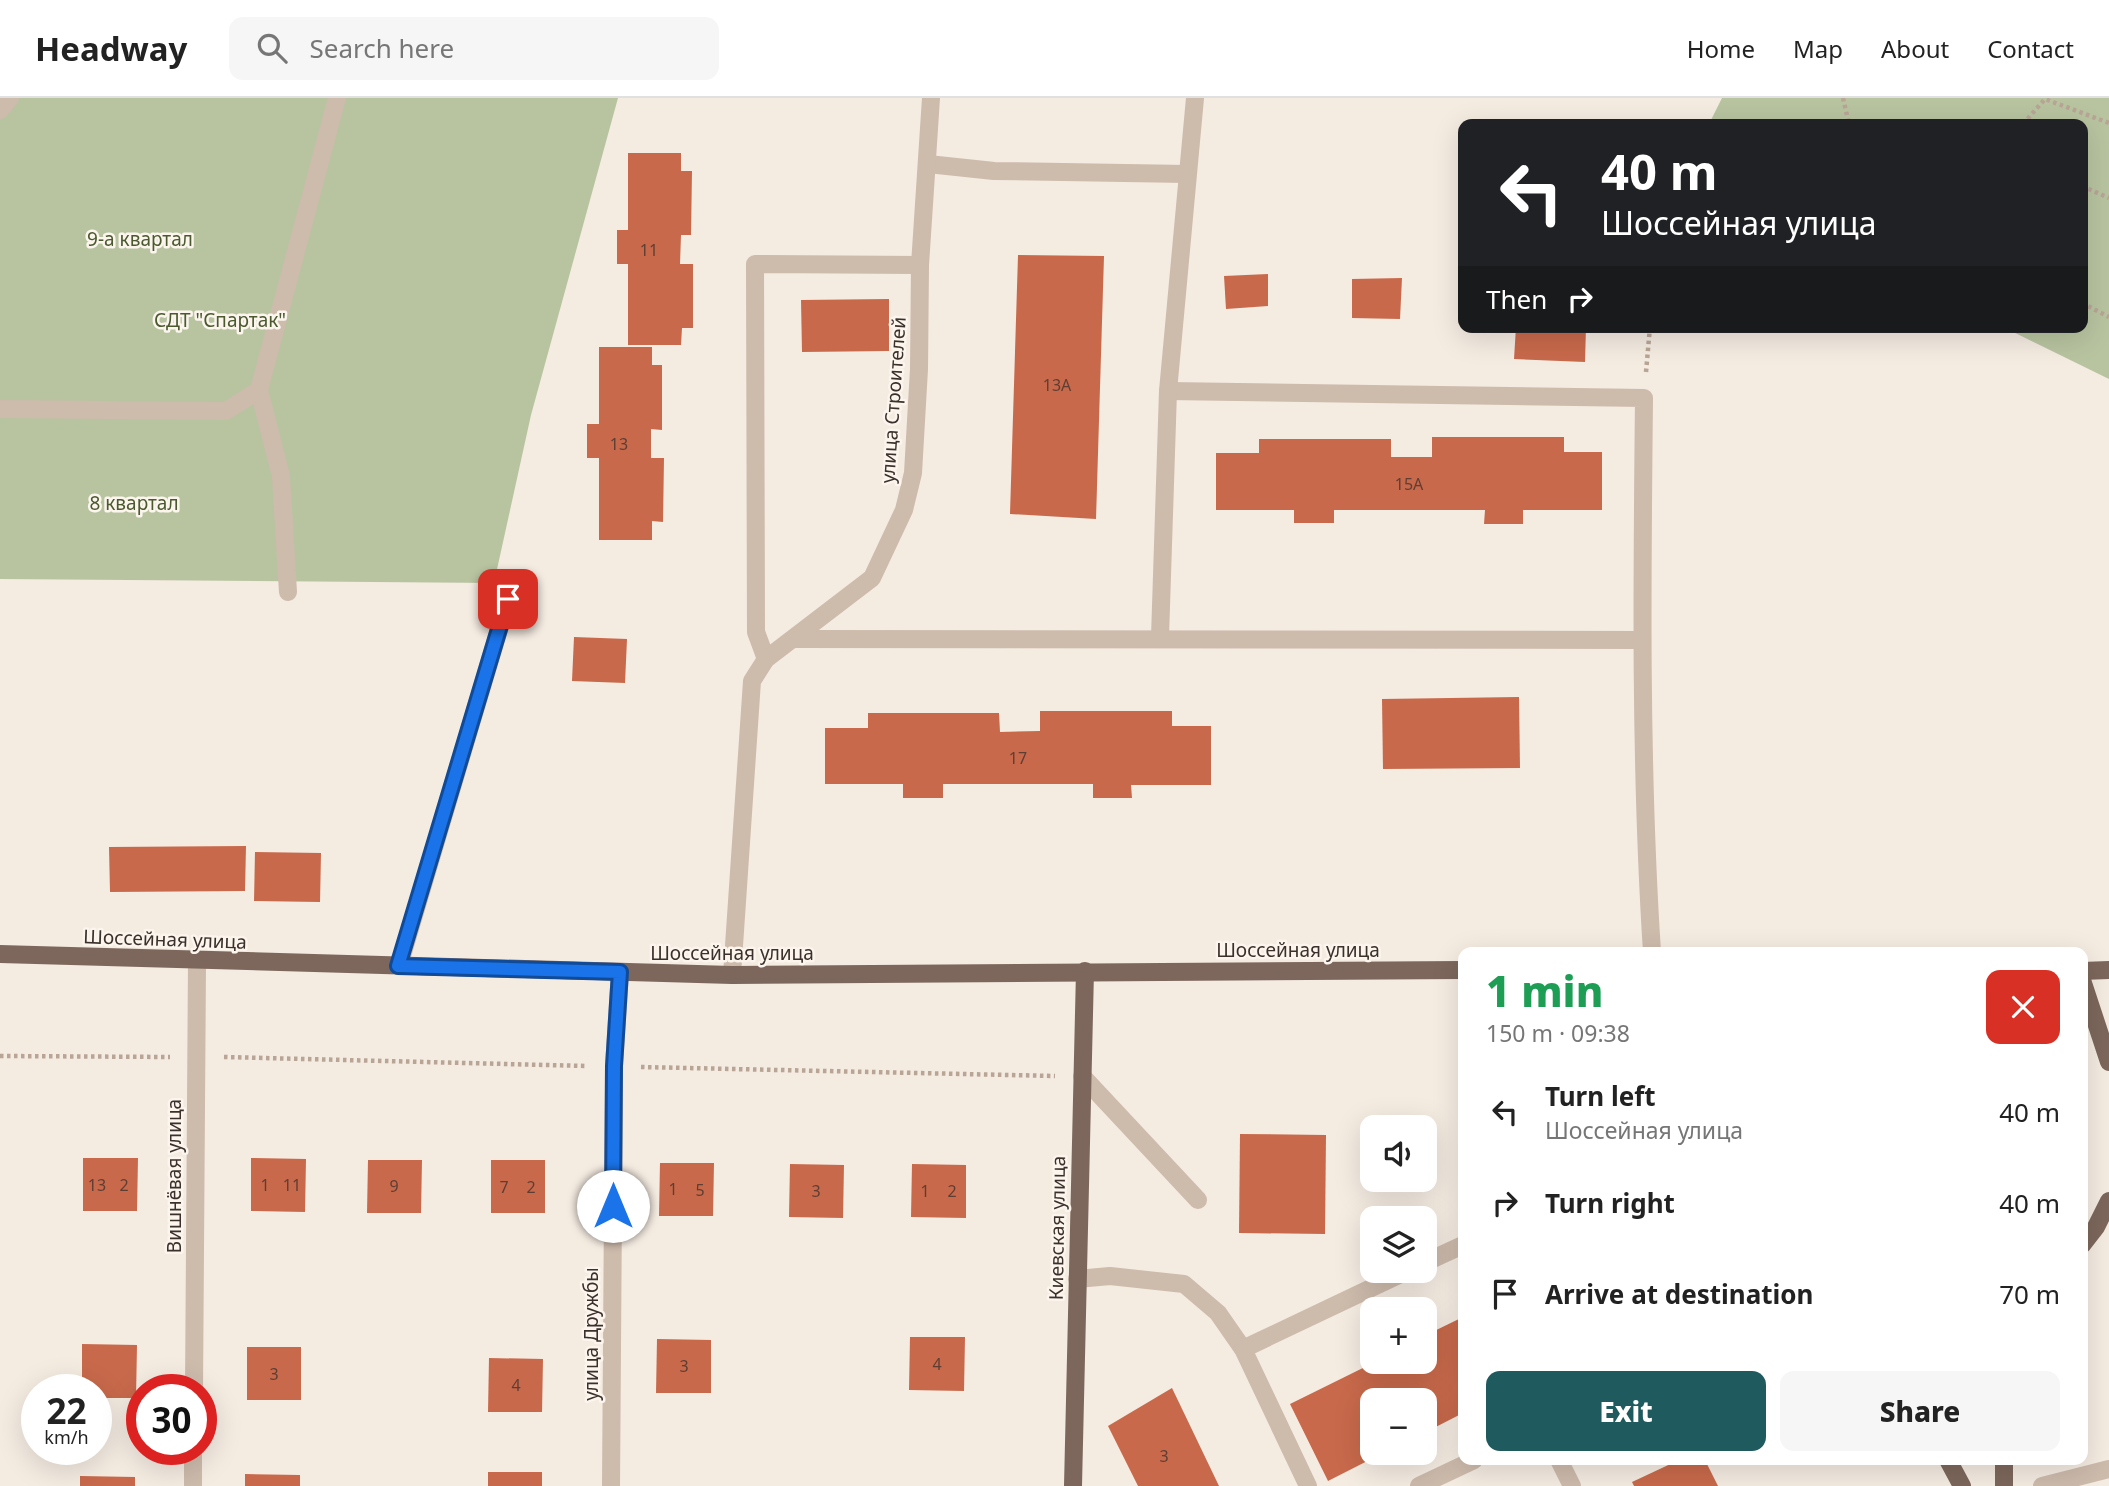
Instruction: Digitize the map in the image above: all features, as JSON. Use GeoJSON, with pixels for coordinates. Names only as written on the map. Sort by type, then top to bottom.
{"type":"FeatureCollection","features":[{"type":"Feature","properties":{"kind":"main road","name":"Шоссейная улица"},"geometry":{"type":"LineString","coordinates":[[0,954],[197,962],[732,975],[1458,970]]}},
{"type":"Feature","properties":{"kind":"main road"},"geometry":{"type":"LineString","coordinates":[[2088,971],[2109,970]]}},
{"type":"Feature","properties":{"kind":"main road","name":"Киевская улица"},"geometry":{"type":"LineString","coordinates":[[1073,1486],[1085,971]]}},
{"type":"Feature","properties":{"kind":"main road"},"geometry":{"type":"LineString","coordinates":[[2088,998],[2109,1062]]}},
{"type":"Feature","properties":{"kind":"main road"},"geometry":{"type":"LineString","coordinates":[[2088,1237],[2109,1201]]}},
{"type":"Feature","properties":{"kind":"main road"},"geometry":{"type":"LineString","coordinates":[[1951,1465],[1962,1486]]}},
{"type":"Feature","properties":{"kind":"main road"},"geometry":{"type":"LineString","coordinates":[[2004,1465],[2004,1486]]}},
{"type":"Feature","properties":{"kind":"street"},"geometry":{"type":"LineString","coordinates":[[0,110],[10,98]]}},
{"type":"Feature","properties":{"kind":"street"},"geometry":{"type":"LineString","coordinates":[[288,592],[281,476],[259,390],[337,98]]}},
{"type":"Feature","properties":{"kind":"street","name":"улица Строителей"},"geometry":{"type":"LineString","coordinates":[[766,659],[796,639],[872,578],[904,510],[913,473],[919,369],[920,265],[931,98]]}},
{"type":"Feature","properties":{"kind":"street"},"geometry":{"type":"LineString","coordinates":[[1160,637],[1168,391],[1195,98]]}},
{"type":"Feature","properties":{"kind":"street"},"geometry":{"type":"LineString","coordinates":[[928,164],[994,171],[1187,174]]}},
{"type":"Feature","properties":{"kind":"street"},"geometry":{"type":"LineString","coordinates":[[732,975],[752,681],[766,659],[756,632],[755,264],[920,265]]}},
{"type":"Feature","properties":{"kind":"street"},"geometry":{"type":"LineString","coordinates":[[0,409],[226,411],[259,390]]}},
{"type":"Feature","properties":{"kind":"street"},"geometry":{"type":"LineString","coordinates":[[1168,391],[1644,398],[1641,640],[1652,947]]}},
{"type":"Feature","properties":{"kind":"street"},"geometry":{"type":"LineString","coordinates":[[398,966],[508,599]]}},
{"type":"Feature","properties":{"kind":"street"},"geometry":{"type":"LineString","coordinates":[[796,639],[1160,637],[1641,640]]}},
{"type":"Feature","properties":{"kind":"street","name":"Вишнёвая улица"},"geometry":{"type":"LineString","coordinates":[[194,1374],[197,962]]}},
{"type":"Feature","properties":{"kind":"street","name":"улица Дружбы"},"geometry":{"type":"LineString","coordinates":[[611,1486],[614,1066],[620,972]]}},
{"type":"Feature","properties":{"kind":"street"},"geometry":{"type":"LineString","coordinates":[[1082,1076],[1198,1200]]}},
{"type":"Feature","properties":{"kind":"street"},"geometry":{"type":"LineString","coordinates":[[1437,1257],[1458,1247]]}},
{"type":"Feature","properties":{"kind":"street"},"geometry":{"type":"LineString","coordinates":[[1077,1279],[1110,1276],[1184,1284],[1218,1313],[1243,1349],[1308,1486]]}},
{"type":"Feature","properties":{"kind":"street"},"geometry":{"type":"LineString","coordinates":[[1243,1349],[1382,1283]]}},
{"type":"Feature","properties":{"kind":"street"},"geometry":{"type":"LineString","coordinates":[[193,1465],[193,1486]]}},
{"type":"Feature","properties":{"kind":"street"},"geometry":{"type":"LineString","coordinates":[[1419,1486],[1463,1465]]}},
{"type":"Feature","properties":{"kind":"street"},"geometry":{"type":"LineString","coordinates":[[1562,1465],[1572,1486]]}},
{"type":"Feature","properties":{"kind":"street"},"geometry":{"type":"LineString","coordinates":[[2042,1486],[2109,1469]]}},
{"type":"Feature","properties":{"kind":"path"},"geometry":{"type":"LineString","coordinates":[[1843,98],[1848,119]]}},
{"type":"Feature","properties":{"kind":"path"},"geometry":{"type":"LineString","coordinates":[[2026,119],[2045,98],[2109,123]]}},
{"type":"Feature","properties":{"kind":"path"},"geometry":{"type":"LineString","coordinates":[[2088,189],[2109,198]]}},
{"type":"Feature","properties":{"kind":"path"},"geometry":{"type":"LineString","coordinates":[[2088,306],[2109,317]]}},
{"type":"Feature","properties":{"kind":"path"},"geometry":{"type":"LineString","coordinates":[[1644,398],[1649,333]]}},
{"type":"Feature","properties":{"kind":"path"},"geometry":{"type":"LineString","coordinates":[[0,1056],[195,1057],[1059,1076]]}},
{"type":"Feature","properties":{"kind":"green space","name":"СДТ \"Спартак\""},"geometry":{"type":"Polygon","coordinates":[[[0,98],[618,98],[531,415],[494,583],[0,579],[0,98]]]}},
{"type":"Feature","properties":{"kind":"green space"},"geometry":{"type":"Polygon","coordinates":[[[1722,98],[2109,98],[2109,379],[2015,333],[2088,333],[2088,119],[1712,119],[1722,98]]]}},
{"type":"Feature","properties":{"kind":"building"},"geometry":{"type":"Polygon","coordinates":[[[628,153],[681,153],[681,171],[692,171],[691,235],[681,235],[680,264],[693,264],[693,328],[682,328],[681,345],[628,345],[628,264],[617,264],[617,230],[628,230],[628,153]]]}},
{"type":"Feature","properties":{"kind":"building"},"geometry":{"type":"Polygon","coordinates":[[[1018,255],[1104,256],[1096,519],[1010,514],[1018,255]]]}},
{"type":"Feature","properties":{"kind":"building"},"geometry":{"type":"Polygon","coordinates":[[[1268,274],[1268,306],[1226,309],[1224,276],[1268,274]]]}},
{"type":"Feature","properties":{"kind":"building"},"geometry":{"type":"Polygon","coordinates":[[[1402,278],[1400,319],[1352,318],[1352,279],[1402,278]]]}},
{"type":"Feature","properties":{"kind":"building"},"geometry":{"type":"Polygon","coordinates":[[[889,299],[889,351],[802,352],[801,300],[889,299]]]}},
{"type":"Feature","properties":{"kind":"building"},"geometry":{"type":"Polygon","coordinates":[[[1516,333],[1586,333],[1585,362],[1514,359],[1516,333]]]}},
{"type":"Feature","properties":{"kind":"building"},"geometry":{"type":"Polygon","coordinates":[[[599,347],[652,347],[652,365],[662,365],[662,430],[651,429],[651,458],[664,458],[663,522],[652,521],[652,540],[599,540],[599,458],[587,458],[587,424],[599,424],[599,347]]]}},
{"type":"Feature","properties":{"kind":"building"},"geometry":{"type":"Polygon","coordinates":[[[1432,437],[1564,437],[1564,452],[1602,452],[1602,510],[1523,510],[1523,524],[1484,524],[1485,510],[1334,510],[1334,523],[1294,523],[1294,510],[1216,510],[1216,453],[1259,453],[1259,439],[1391,439],[1391,457],[1432,457],[1432,437]]]}},
{"type":"Feature","properties":{"kind":"building"},"geometry":{"type":"Polygon","coordinates":[[[574,637],[627,639],[625,683],[572,681],[574,637]]]}},
{"type":"Feature","properties":{"kind":"building"},"geometry":{"type":"Polygon","coordinates":[[[1519,697],[1520,768],[1383,769],[1382,699],[1519,697]]]}},
{"type":"Feature","properties":{"kind":"building"},"geometry":{"type":"Polygon","coordinates":[[[1040,711],[1172,711],[1172,726],[1211,726],[1211,785],[1131,785],[1132,798],[1093,798],[1093,784],[943,784],[943,798],[903,798],[903,784],[825,784],[825,728],[868,728],[868,713],[999,713],[1000,732],[1040,731],[1040,711]]]}},
{"type":"Feature","properties":{"kind":"building"},"geometry":{"type":"Polygon","coordinates":[[[246,846],[245,891],[110,892],[109,847],[246,846]]]}},
{"type":"Feature","properties":{"kind":"building"},"geometry":{"type":"Polygon","coordinates":[[[255,852],[321,853],[320,902],[254,901],[255,852]]]}},
{"type":"Feature","properties":{"kind":"building"},"geometry":{"type":"Polygon","coordinates":[[[1240,1134],[1326,1135],[1325,1234],[1239,1233],[1240,1134]]]}},
{"type":"Feature","properties":{"kind":"building"},"geometry":{"type":"Polygon","coordinates":[[[83,1158],[138,1158],[137,1211],[83,1211],[83,1158]]]}},
{"type":"Feature","properties":{"kind":"building"},"geometry":{"type":"Polygon","coordinates":[[[251,1158],[306,1159],[305,1212],[251,1211],[251,1158]]]}},
{"type":"Feature","properties":{"kind":"building"},"geometry":{"type":"Polygon","coordinates":[[[368,1160],[422,1160],[421,1213],[367,1213],[368,1160]]]}},
{"type":"Feature","properties":{"kind":"building"},"geometry":{"type":"Polygon","coordinates":[[[491,1160],[545,1160],[545,1213],[491,1213],[491,1160]]]}},
{"type":"Feature","properties":{"kind":"building"},"geometry":{"type":"Polygon","coordinates":[[[660,1163],[714,1163],[713,1216],[659,1216],[660,1163]]]}},
{"type":"Feature","properties":{"kind":"building"},"geometry":{"type":"Polygon","coordinates":[[[790,1164],[844,1165],[843,1218],[789,1217],[790,1164]]]}},
{"type":"Feature","properties":{"kind":"building"},"geometry":{"type":"Polygon","coordinates":[[[912,1164],[966,1165],[966,1218],[911,1217],[912,1164]]]}},
{"type":"Feature","properties":{"kind":"building"},"geometry":{"type":"Polygon","coordinates":[[[1458,1319],[1458,1416],[1437,1426],[1437,1388],[1360,1388],[1360,1465],[1328,1481],[1290,1404],[1360,1369],[1360,1374],[1437,1374],[1437,1330],[1458,1319]]]}},
{"type":"Feature","properties":{"kind":"building"},"geometry":{"type":"Polygon","coordinates":[[[910,1337],[965,1337],[964,1391],[909,1390],[910,1337]]]}},
{"type":"Feature","properties":{"kind":"building"},"geometry":{"type":"Polygon","coordinates":[[[657,1339],[711,1340],[711,1393],[656,1393],[657,1339]]]}},
{"type":"Feature","properties":{"kind":"building"},"geometry":{"type":"Polygon","coordinates":[[[82,1344],[137,1345],[136,1374],[126,1374],[126,1398],[112,1398],[112,1374],[82,1374],[82,1344]]]}},
{"type":"Feature","properties":{"kind":"building"},"geometry":{"type":"Polygon","coordinates":[[[247,1347],[301,1347],[301,1400],[247,1400],[247,1347]]]}},
{"type":"Feature","properties":{"kind":"building"},"geometry":{"type":"Polygon","coordinates":[[[489,1358],[543,1359],[542,1412],[488,1412],[489,1358]]]}},
{"type":"Feature","properties":{"kind":"building"},"geometry":{"type":"Polygon","coordinates":[[[1172,1388],[1219,1486],[1138,1486],[1108,1426],[1172,1388]]]}},
{"type":"Feature","properties":{"kind":"building"},"geometry":{"type":"Polygon","coordinates":[[[1668,1465],[1708,1465],[1718,1486],[1634,1486],[1632,1482],[1668,1465]]]}},
{"type":"Feature","properties":{"kind":"building"},"geometry":{"type":"Polygon","coordinates":[[[488,1472],[542,1472],[542,1486],[488,1486],[488,1472]]]}},
{"type":"Feature","properties":{"kind":"building"},"geometry":{"type":"Polygon","coordinates":[[[245,1474],[300,1475],[300,1486],[245,1486],[245,1474]]]}},
{"type":"Feature","properties":{"kind":"building"},"geometry":{"type":"Polygon","coordinates":[[[80,1476],[135,1477],[135,1486],[80,1486],[80,1476]]]}},
{"type":"Feature","properties":{"kind":"route"},"geometry":{"type":"LineString","coordinates":[[508,599],[398,966],[620,972],[614,1066],[613,1206]]}},
{"type":"Feature","properties":{"kind":"park label","name":"9-а квартал"},"geometry":{"type":"Point","coordinates":[140,239]}},
{"type":"Feature","properties":{"kind":"park label","name":"8 квартал"},"geometry":{"type":"Point","coordinates":[134,503]}}]}
